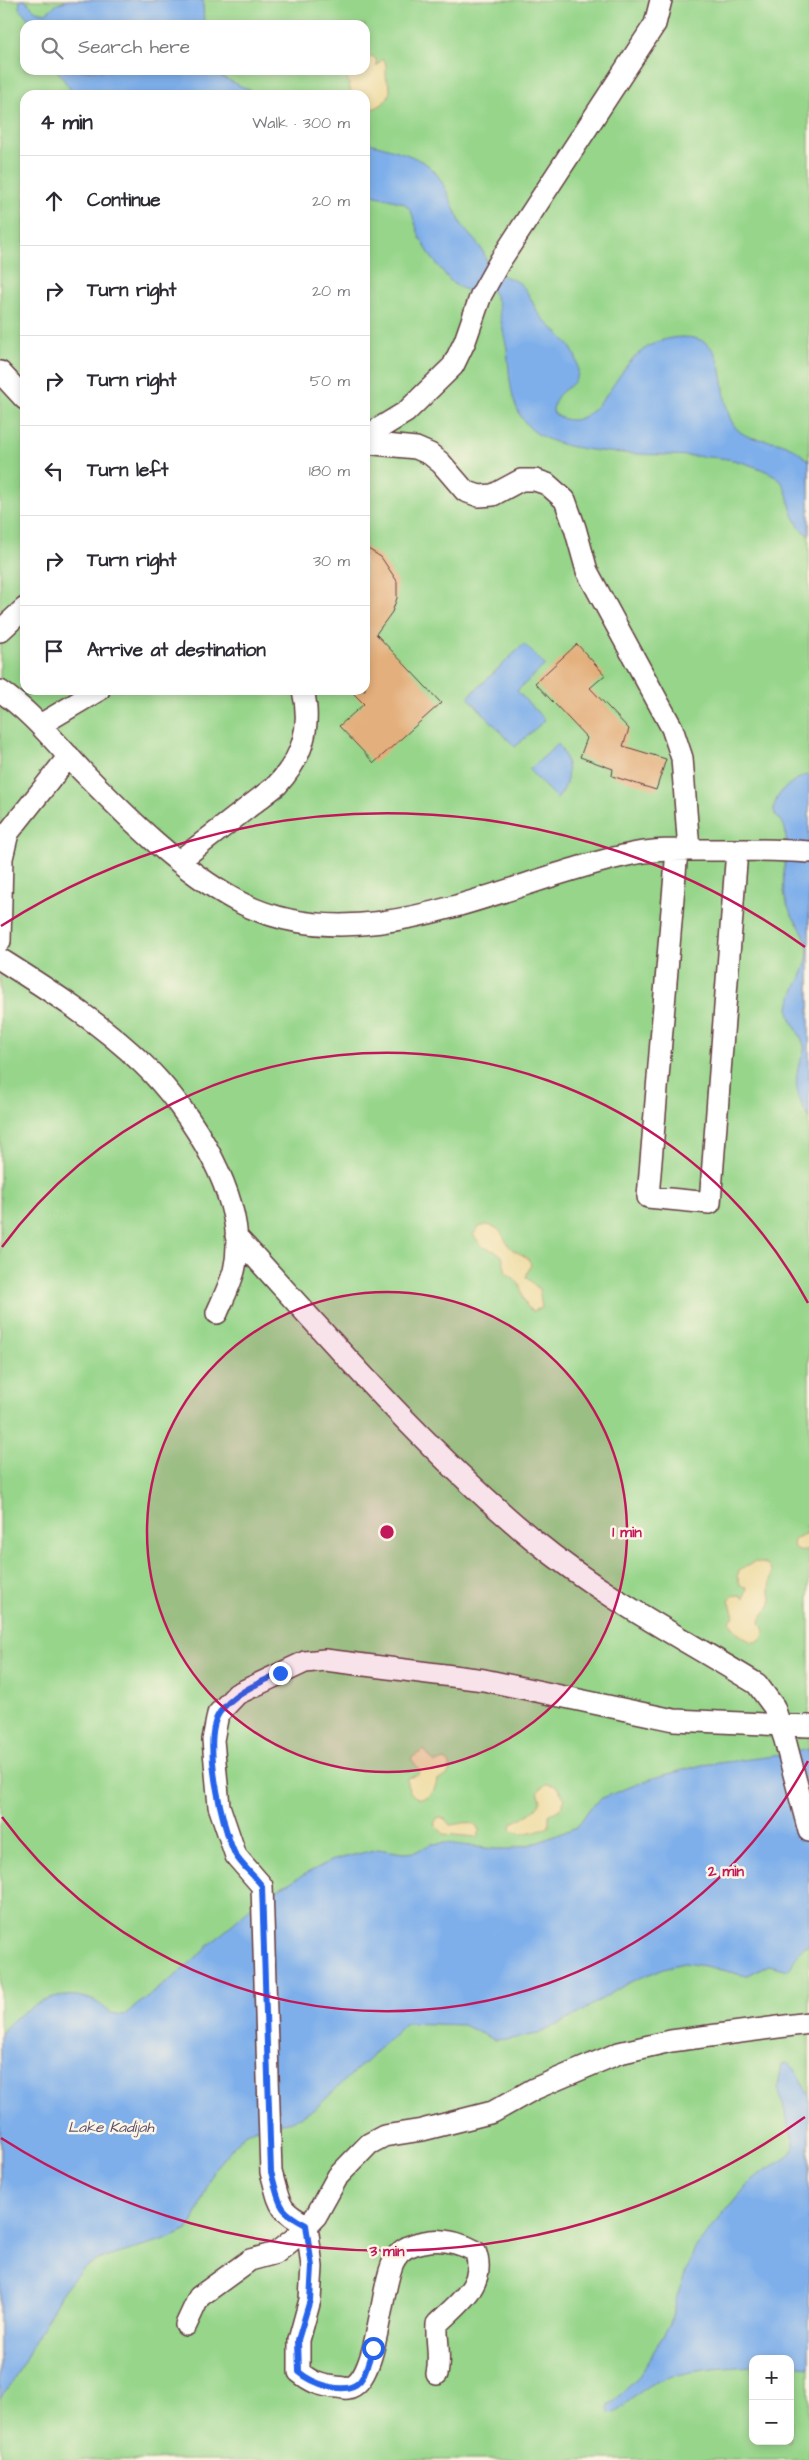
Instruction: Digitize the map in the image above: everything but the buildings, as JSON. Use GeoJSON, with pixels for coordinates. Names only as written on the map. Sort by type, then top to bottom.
{"type":"FeatureCollection","features":[{"type":"Feature","properties":{"kind":"lane"},"geometry":{"type":"LineString","coordinates":[[370,434],[406,412],[453,366],[465,341],[481,295],[500,261],[655,24],[662,0]]}},
{"type":"Feature","properties":{"kind":"lane"},"geometry":{"type":"LineString","coordinates":[[0,372],[20,394]]}},
{"type":"Feature","properties":{"kind":"lane"},"geometry":{"type":"LineString","coordinates":[[370,443],[416,448],[430,454],[441,463],[464,491],[479,496],[493,495],[521,480],[535,480],[547,484],[565,500],[576,528],[587,570],[672,728],[682,758],[683,850],[648,1197],[710,1203],[737,850]]}},
{"type":"Feature","properties":{"kind":"lane"},"geometry":{"type":"LineString","coordinates":[[0,630],[20,612]]}},
{"type":"Feature","properties":{"kind":"lane"},"geometry":{"type":"LineString","coordinates":[[0,691],[40,725],[131,818],[179,861],[215,888],[239,902],[291,920],[355,924],[430,914],[610,859],[662,850],[778,850],[809,852]]}},
{"type":"Feature","properties":{"kind":"lane"},"geometry":{"type":"LineString","coordinates":[[40,725],[91,695]]}},
{"type":"Feature","properties":{"kind":"lane"},"geometry":{"type":"LineString","coordinates":[[179,861],[278,785],[289,772],[297,761],[304,741],[304,695]]}},
{"type":"Feature","properties":{"kind":"lane"},"geometry":{"type":"LineString","coordinates":[[0,941],[2,858],[8,833],[69,756]]}},
{"type":"Feature","properties":{"kind":"lane"},"geometry":{"type":"LineString","coordinates":[[0,959],[103,1030],[144,1064],[181,1108],[199,1134],[230,1196],[236,1236],[234,1270],[217,1313]]}},
{"type":"Feature","properties":{"kind":"lane"},"geometry":{"type":"LineString","coordinates":[[236,1236],[419,1435],[535,1541],[607,1594],[757,1684],[774,1707],[809,1831]]}},
{"type":"Feature","properties":{"kind":"lane"},"geometry":{"type":"LineString","coordinates":[[306,2225],[290,2217],[281,2208],[271,2172],[262,1886],[236,1856],[218,1806],[213,1740],[218,1714],[237,1694],[305,1662],[325,1660],[484,1680],[674,1720],[782,1732],[809,1726]]}},
{"type":"Feature","properties":{"kind":"lane"},"geometry":{"type":"LineString","coordinates":[[186,2325],[199,2297],[250,2260],[276,2253],[316,2216],[338,2176],[368,2144],[384,2136],[422,2130],[493,2112],[534,2089],[619,2052],[670,2041],[809,2024]]}},
{"type":"Feature","properties":{"kind":"lane"},"geometry":{"type":"LineString","coordinates":[[306,2225],[312,2267],[310,2300],[298,2340],[298,2361],[299,2372],[320,2386],[349,2388],[360,2381],[377,2338],[390,2272],[395,2259],[405,2248],[434,2240],[462,2244],[475,2251],[479,2261],[478,2274],[472,2287],[463,2300],[437,2324],[436,2337],[440,2350],[438,2374]]}},
{"type":"Feature","properties":{"kind":"green space"},"geometry":{"type":"Polygon","coordinates":[[[0,0],[809,0],[809,2460],[0,2460],[0,0]]]}},
{"type":"Feature","properties":{"kind":"sand"},"geometry":{"type":"Polygon","coordinates":[[[372,56],[376,59],[377,66],[381,60],[384,60],[390,92],[382,104],[370,109],[370,90],[350,90],[346,75],[370,75],[370,57],[372,56]]]}},
{"type":"Feature","properties":{"kind":"sand"},"geometry":{"type":"Polygon","coordinates":[[[486,1225],[497,1228],[512,1249],[525,1256],[529,1261],[531,1264],[526,1277],[539,1289],[542,1308],[532,1311],[527,1306],[518,1282],[506,1273],[502,1256],[483,1247],[473,1235],[479,1227],[486,1225]]]}},
{"type":"Feature","properties":{"kind":"sand"},"geometry":{"type":"Polygon","coordinates":[[[809,1523],[809,1549],[799,1551],[793,1547],[794,1539],[807,1533],[806,1526],[809,1523]]]}},
{"type":"Feature","properties":{"kind":"sand"},"geometry":{"type":"Polygon","coordinates":[[[754,1562],[766,1565],[771,1571],[771,1604],[760,1623],[764,1627],[763,1635],[756,1642],[744,1638],[733,1627],[730,1621],[734,1616],[729,1600],[732,1596],[739,1595],[744,1598],[747,1587],[741,1586],[737,1576],[739,1571],[754,1562]]]}},
{"type":"Feature","properties":{"kind":"sand"},"geometry":{"type":"Polygon","coordinates":[[[424,1750],[435,1763],[445,1760],[450,1764],[450,1770],[448,1775],[437,1780],[434,1789],[428,1796],[419,1798],[411,1793],[407,1784],[407,1778],[418,1775],[420,1771],[411,1758],[424,1750]]]}},
{"type":"Feature","properties":{"kind":"sand"},"geometry":{"type":"Polygon","coordinates":[[[546,1784],[556,1786],[565,1799],[560,1809],[549,1815],[549,1826],[525,1833],[511,1829],[512,1823],[535,1809],[541,1801],[538,1791],[546,1784]]]}},
{"type":"Feature","properties":{"kind":"sand"},"geometry":{"type":"Polygon","coordinates":[[[438,1817],[445,1819],[450,1825],[473,1824],[480,1831],[477,1837],[444,1834],[434,1824],[438,1817]]]}},
{"type":"Feature","properties":{"kind":"water"},"geometry":{"type":"Polygon","coordinates":[[[20,0],[25,0],[36,11],[46,13],[57,4],[69,0],[203,0],[204,20],[30,20],[19,8],[20,0]]]}},
{"type":"Feature","properties":{"kind":"water"},"geometry":{"type":"Polygon","coordinates":[[[60,75],[219,75],[249,90],[71,90],[60,75]]]}},
{"type":"Feature","properties":{"kind":"water"},"geometry":{"type":"Polygon","coordinates":[[[370,143],[407,154],[435,171],[444,185],[461,223],[484,253],[488,264],[496,272],[523,286],[540,315],[571,348],[575,355],[578,372],[573,384],[558,396],[553,412],[565,419],[576,420],[587,415],[606,396],[632,359],[654,344],[672,338],[694,338],[708,345],[717,356],[726,404],[730,418],[738,430],[746,436],[786,445],[809,461],[809,536],[795,520],[787,493],[779,479],[758,468],[733,460],[711,457],[596,451],[569,446],[546,438],[529,427],[522,419],[514,400],[507,349],[498,304],[494,294],[489,288],[467,291],[452,283],[432,258],[420,238],[411,211],[404,203],[370,194],[370,143]]]}},
{"type":"Feature","properties":{"kind":"water"},"geometry":{"type":"Polygon","coordinates":[[[524,644],[545,665],[517,691],[545,720],[515,747],[468,697],[524,644]]]}},
{"type":"Feature","properties":{"kind":"water"},"geometry":{"type":"Polygon","coordinates":[[[558,744],[565,757],[568,771],[565,786],[557,799],[529,770],[558,744]]]}},
{"type":"Feature","properties":{"kind":"water"},"geometry":{"type":"Polygon","coordinates":[[[809,774],[809,1118],[799,1099],[796,1079],[804,1046],[789,1013],[790,1001],[806,964],[808,947],[805,936],[790,912],[785,897],[785,829],[774,810],[777,797],[781,792],[797,779],[809,774]]]}},
{"type":"Feature","properties":{"kind":"water","name":"Lake Kadijah"},"geometry":{"type":"Polygon","coordinates":[[[809,1749],[809,1945],[799,1951],[789,1970],[769,1965],[746,1976],[684,1963],[664,1968],[628,1983],[571,2018],[538,2034],[511,2039],[494,2040],[463,2025],[406,2023],[315,2109],[292,2121],[255,2129],[244,2134],[215,2168],[193,2222],[187,2230],[163,2241],[97,2260],[81,2270],[61,2294],[12,2383],[0,2399],[0,2034],[23,2012],[52,1998],[68,1996],[83,1997],[97,2003],[110,2013],[124,2015],[179,1973],[249,1909],[272,1892],[330,1861],[378,1849],[403,1853],[415,1852],[431,1844],[447,1843],[493,1849],[510,1849],[539,1842],[577,1827],[590,1808],[602,1798],[653,1778],[702,1765],[782,1755],[809,1749]]]}},
{"type":"Feature","properties":{"kind":"water"},"geometry":{"type":"Polygon","coordinates":[[[787,2063],[795,2069],[809,2096],[809,2367],[794,2365],[794,2355],[749,2355],[749,2366],[714,2369],[672,2376],[649,2386],[615,2412],[609,2413],[608,2406],[638,2378],[670,2324],[677,2296],[695,2248],[750,2182],[765,2170],[788,2157],[793,2150],[793,2140],[778,2087],[782,2064],[787,2063]]]}},
{"type":"Feature","properties":{"kind":"route"},"geometry":{"type":"LineString","coordinates":[[280,1673],[237,1694],[218,1714],[213,1740],[218,1806],[236,1856],[262,1886],[271,2172],[281,2208],[290,2217],[306,2225],[312,2267],[310,2300],[298,2340],[299,2372],[320,2386],[349,2388],[360,2381],[373,2348]]}}]}
